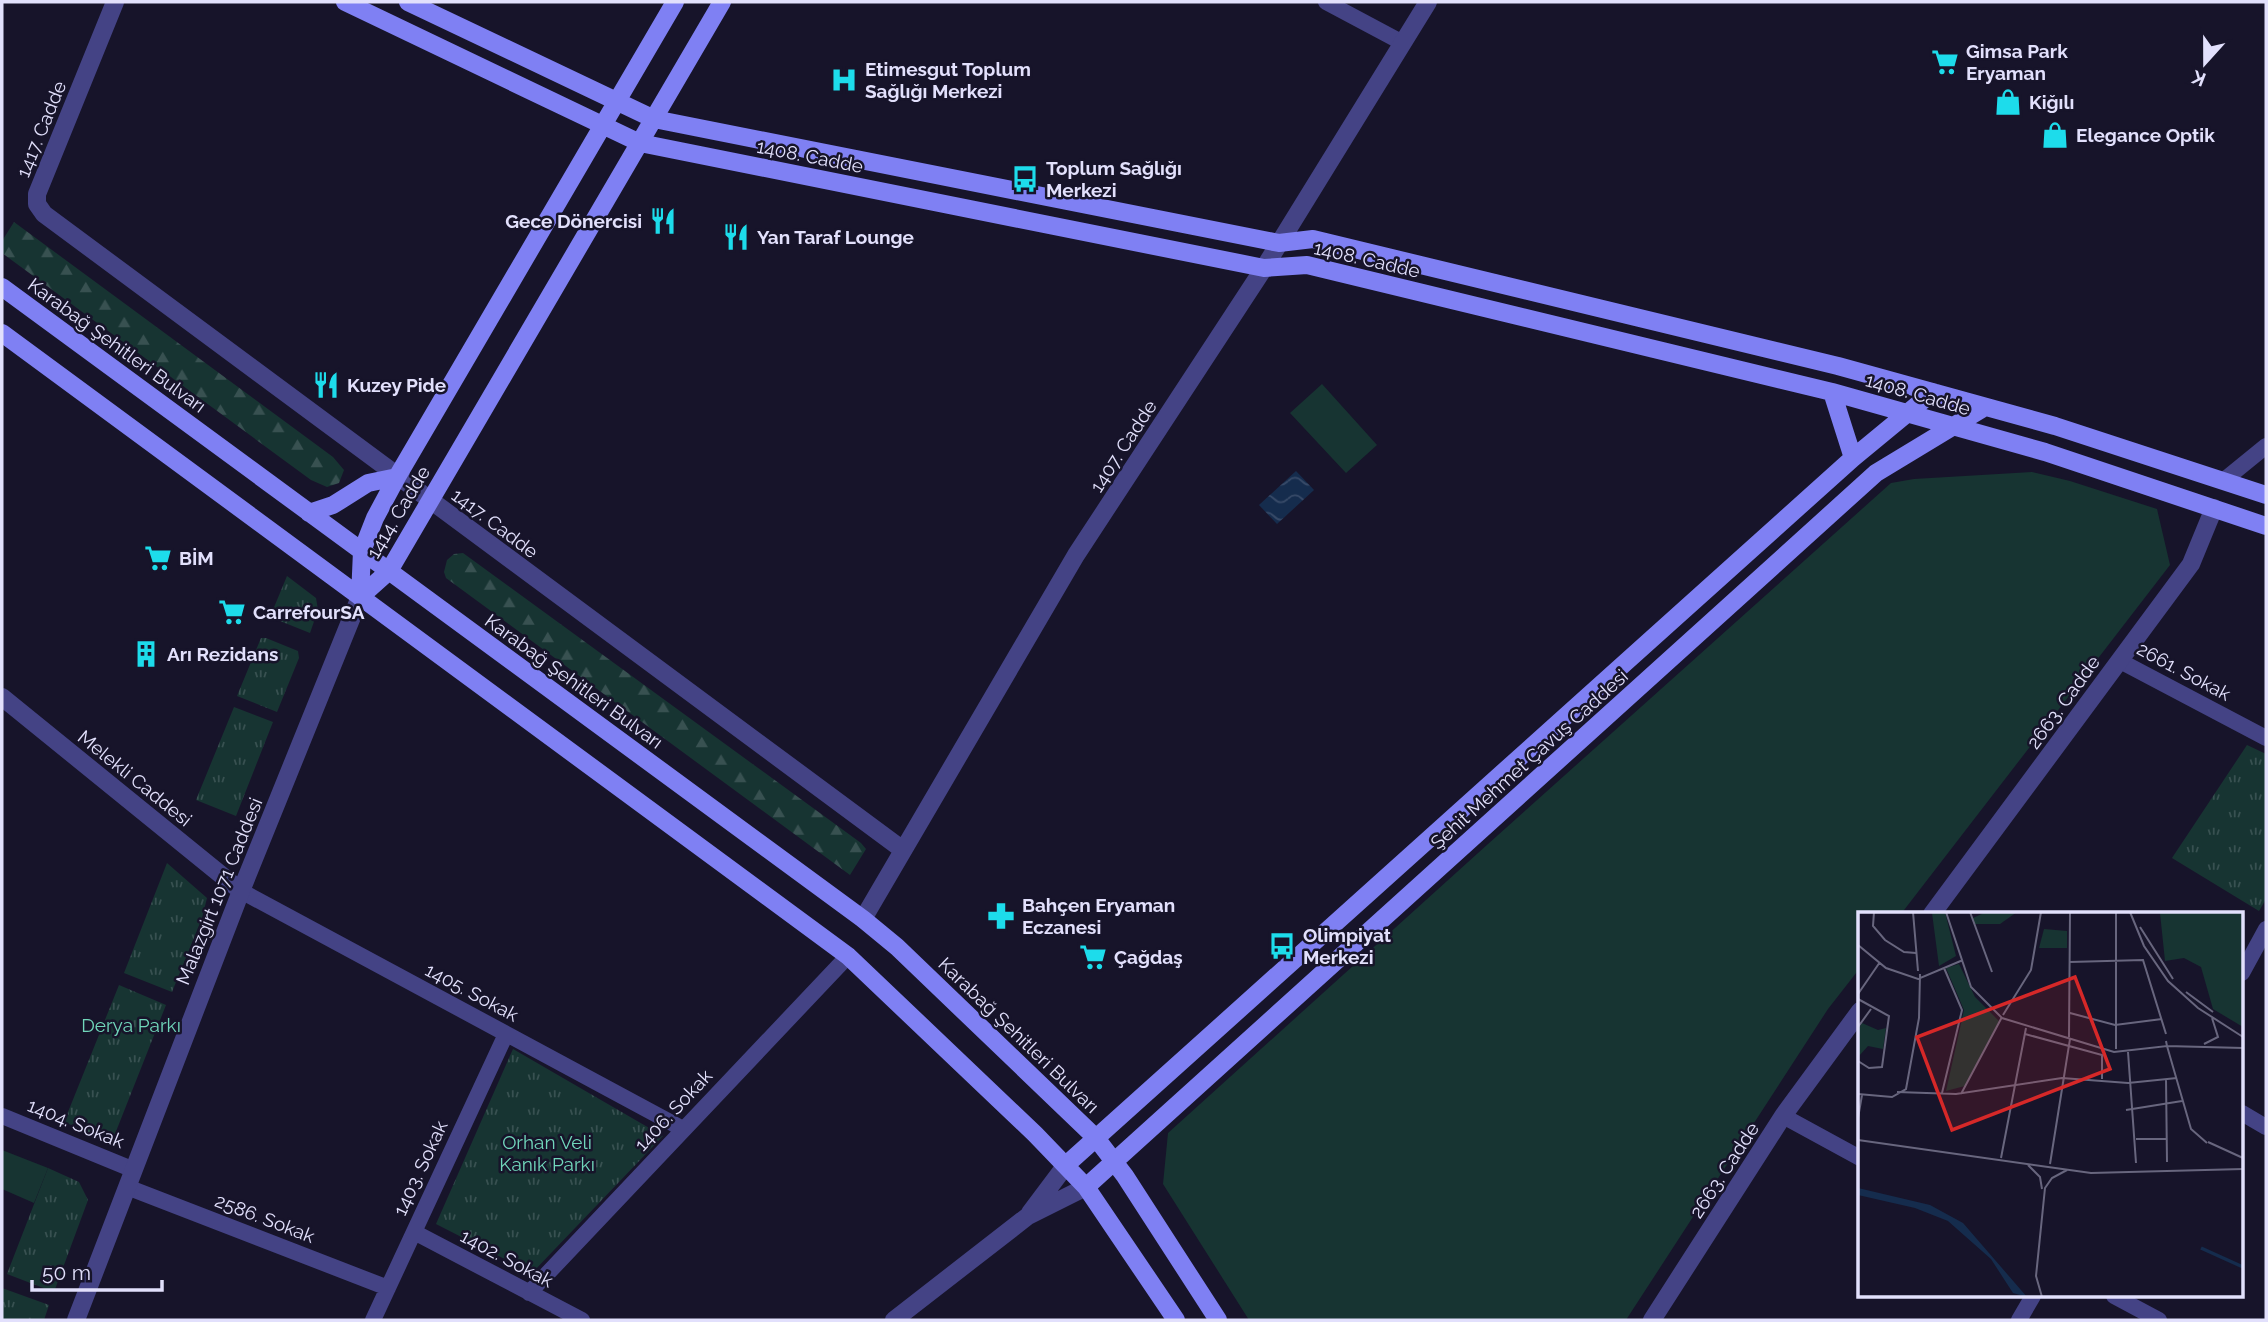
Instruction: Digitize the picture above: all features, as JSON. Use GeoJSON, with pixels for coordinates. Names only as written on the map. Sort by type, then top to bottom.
{"type":"FeatureCollection","features":[{"type":"Feature","properties":{"kind":"main road","name":"1408. Cadde"},"geometry":{"type":"LineString","coordinates":[[345,2],[640,143],[1264,268],[1307,265],[1832,392],[2046,452],[2266,526]]}},
{"type":"Feature","properties":{"kind":"main road","name":"1408. Cadde"},"geometry":{"type":"LineString","coordinates":[[408,2],[654,119],[1279,243],[1313,239],[1838,366],[2055,426],[2266,495]]}},
{"type":"Feature","properties":{"kind":"main road","name":"1414. Cadde"},"geometry":{"type":"LineString","coordinates":[[360,597],[362,551],[375,518],[675,2]]}},
{"type":"Feature","properties":{"kind":"main road","name":"1414. Cadde"},"geometry":{"type":"LineString","coordinates":[[360,597],[389,571],[722,2]]}},
{"type":"Feature","properties":{"kind":"main road","name":"Karabağ Şehitleri Bulvarı"},"geometry":{"type":"LineString","coordinates":[[2,287],[863,919],[897,947],[1096,1138],[1217,1320]]}},
{"type":"Feature","properties":{"kind":"main road"},"geometry":{"type":"LineString","coordinates":[[2,333],[848,956],[1086,1187],[1176,1320]]}},
{"type":"Feature","properties":{"kind":"main road"},"geometry":{"type":"LineString","coordinates":[[1832,392],[1853,458]]}},
{"type":"Feature","properties":{"kind":"main road","name":"Şehit Mehmet Çavuş Caddesi"},"geometry":{"type":"LineString","coordinates":[[1066,1165],[1853,458],[1933,392]]}},
{"type":"Feature","properties":{"kind":"main road","name":"Şehit Mehmet Çavuş Caddesi"},"geometry":{"type":"LineString","coordinates":[[1086,1187],[1876,473],[1985,407]]}},
{"type":"Feature","properties":{"kind":"main road"},"geometry":{"type":"LineString","coordinates":[[310,513],[333,505],[368,483],[397,477]]}},
{"type":"Feature","properties":{"kind":"main road"},"geometry":{"type":"LineString","coordinates":[[2214,508],[2223,481]]}},
{"type":"Feature","properties":{"kind":"street","name":"1417. Cadde"},"geometry":{"type":"LineString","coordinates":[[115,2],[37,194],[37,204],[44,214],[904,850]]}},
{"type":"Feature","properties":{"kind":"street"},"geometry":{"type":"LineString","coordinates":[[1326,2],[1402,43]]}},
{"type":"Feature","properties":{"kind":"street","name":"1407. Cadde"},"geometry":{"type":"LineString","coordinates":[[863,919],[1076,555],[1264,268],[1428,2]]}},
{"type":"Feature","properties":{"kind":"street"},"geometry":{"type":"LineString","coordinates":[[2223,481],[2266,446]]}},
{"type":"Feature","properties":{"kind":"street","name":"2663. Cadde"},"geometry":{"type":"LineString","coordinates":[[1933,912],[2191,564],[2214,508]]}},
{"type":"Feature","properties":{"kind":"street","name":"Malazgirt 1071 Caddesi"},"geometry":{"type":"LineString","coordinates":[[76,1320],[241,891],[360,597]]}},
{"type":"Feature","properties":{"kind":"street","name":"2661. Sokak"},"geometry":{"type":"LineString","coordinates":[[2120,660],[2266,738]]}},
{"type":"Feature","properties":{"kind":"street","name":"Melekli Caddesi"},"geometry":{"type":"LineString","coordinates":[[2,697],[241,891]]}},
{"type":"Feature","properties":{"kind":"street","name":"1405. Sokak"},"geometry":{"type":"LineString","coordinates":[[241,891],[683,1129]]}},
{"type":"Feature","properties":{"kind":"street"},"geometry":{"type":"LineString","coordinates":[[2244,969],[2266,929]]}},
{"type":"Feature","properties":{"kind":"street","name":"1406. Sokak"},"geometry":{"type":"LineString","coordinates":[[529,1293],[848,956]]}},
{"type":"Feature","properties":{"kind":"street","name":"2663. Cadde"},"geometry":{"type":"LineString","coordinates":[[1652,1320],[1783,1116],[1858,1014]]}},
{"type":"Feature","properties":{"kind":"street","name":"1403. Sokak"},"geometry":{"type":"LineString","coordinates":[[373,1320],[506,1034]]}},
{"type":"Feature","properties":{"kind":"street"},"geometry":{"type":"LineString","coordinates":[[2244,1115],[2266,1128]]}},
{"type":"Feature","properties":{"kind":"street","name":"1404. Sokak"},"geometry":{"type":"LineString","coordinates":[[2,1116],[134,1170]]}},
{"type":"Feature","properties":{"kind":"street"},"geometry":{"type":"LineString","coordinates":[[1783,1116],[1858,1157]]}},
{"type":"Feature","properties":{"kind":"street"},"geometry":{"type":"LineString","coordinates":[[1028,1216],[1066,1165]]}},
{"type":"Feature","properties":{"kind":"street","name":"2586. Sokak"},"geometry":{"type":"LineString","coordinates":[[127,1187],[388,1288]]}},
{"type":"Feature","properties":{"kind":"street"},"geometry":{"type":"LineString","coordinates":[[894,1320],[1028,1216],[1086,1187]]}},
{"type":"Feature","properties":{"kind":"street","name":"1402. Sokak"},"geometry":{"type":"LineString","coordinates":[[414,1232],[582,1320]]}},
{"type":"Feature","properties":{"kind":"street"},"geometry":{"type":"LineString","coordinates":[[2019,1320],[2032,1298]]}},
{"type":"Feature","properties":{"kind":"street"},"geometry":{"type":"LineString","coordinates":[[2118,1298],[2159,1320]]}},
{"type":"Feature","properties":{"kind":"green space"},"geometry":{"type":"Polygon","coordinates":[[[14,222],[333,457],[344,470],[339,483],[327,487],[311,480],[2,253],[2,241],[14,222]]]}},
{"type":"Feature","properties":{"kind":"green space"},"geometry":{"type":"Polygon","coordinates":[[[1322,384],[1377,445],[1346,473],[1290,413],[1322,384]]]}},
{"type":"Feature","properties":{"kind":"green space"},"geometry":{"type":"Polygon","coordinates":[[[2032,472],[2070,481],[2157,509],[2170,565],[1903,912],[1858,912],[1858,971],[1828,1009],[1626,1320],[1249,1320],[1163,1184],[1168,1133],[1891,483],[1914,479],[2032,472]]]}},
{"type":"Feature","properties":{"kind":"green space"},"geometry":{"type":"Polygon","coordinates":[[[463,553],[861,843],[866,849],[850,875],[446,578],[444,572],[447,560],[454,554],[463,553]]]}},
{"type":"Feature","properties":{"kind":"green space"},"geometry":{"type":"Polygon","coordinates":[[[287,576],[316,598],[318,610],[310,633],[270,617],[287,576]]]}},
{"type":"Feature","properties":{"kind":"green space"},"geometry":{"type":"Polygon","coordinates":[[[261,638],[298,651],[299,658],[277,712],[237,696],[261,638]]]}},
{"type":"Feature","properties":{"kind":"green space"},"geometry":{"type":"Polygon","coordinates":[[[234,707],[273,722],[236,816],[196,800],[234,707]]]}},
{"type":"Feature","properties":{"kind":"green space"},"geometry":{"type":"Polygon","coordinates":[[[2247,745],[2266,754],[2266,899],[2259,911],[2172,858],[2247,745]]]}},
{"type":"Feature","properties":{"kind":"green space","name":"Derya Parkı"},"geometry":{"type":"Polygon","coordinates":[[[167,863],[207,898],[202,918],[172,992],[124,973],[167,863]]]}},
{"type":"Feature","properties":{"kind":"green space","name":"Derya Parkı"},"geometry":{"type":"Polygon","coordinates":[[[119,985],[166,1005],[113,1139],[108,1140],[64,1122],[119,985]]]}},
{"type":"Feature","properties":{"kind":"green space","name":"Orhan Veli Kanık Parkı"},"geometry":{"type":"Polygon","coordinates":[[[513,1049],[663,1136],[532,1273],[436,1224],[513,1049]]]}},
{"type":"Feature","properties":{"kind":"green space"},"geometry":{"type":"Polygon","coordinates":[[[2,1150],[48,1168],[34,1203],[2,1189],[2,1150]]]}},
{"type":"Feature","properties":{"kind":"green space"},"geometry":{"type":"Polygon","coordinates":[[[48,1168],[79,1182],[88,1200],[54,1292],[7,1274],[48,1168]]]}},
{"type":"Feature","properties":{"kind":"green space"},"geometry":{"type":"Polygon","coordinates":[[[2,1288],[49,1305],[44,1320],[2,1320],[2,1288]]]}},
{"type":"Feature","properties":{"kind":"water"},"geometry":{"type":"Polygon","coordinates":[[[1296,471],[1314,490],[1277,524],[1259,505],[1296,471]]]}},
{"type":"Feature","properties":{"kind":"place","name":"Gimsa Park Eryaman"},"geometry":{"type":"Point","coordinates":[1945,62]}},
{"type":"Feature","properties":{"kind":"place","name":"Etimesgut Toplum Sağlığı Merkezi"},"geometry":{"type":"Point","coordinates":[844,80]}},
{"type":"Feature","properties":{"kind":"place","name":"Kiğılı"},"geometry":{"type":"Point","coordinates":[2008,102]}},
{"type":"Feature","properties":{"kind":"place","name":"Elegance Optik"},"geometry":{"type":"Point","coordinates":[2055,135]}},
{"type":"Feature","properties":{"kind":"place","name":"Toplum Sağlığı Merkezi"},"geometry":{"type":"Point","coordinates":[1025,179]}},
{"type":"Feature","properties":{"kind":"place","name":"Gece Dönercisi"},"geometry":{"type":"Point","coordinates":[663,221]}},
{"type":"Feature","properties":{"kind":"place","name":"Yan Taraf Lounge"},"geometry":{"type":"Point","coordinates":[736,237]}},
{"type":"Feature","properties":{"kind":"place","name":"Kuzey Pide"},"geometry":{"type":"Point","coordinates":[326,385]}},
{"type":"Feature","properties":{"kind":"place","name":"BİM"},"geometry":{"type":"Point","coordinates":[158,558]}},
{"type":"Feature","properties":{"kind":"place","name":"CarrefourSA"},"geometry":{"type":"Point","coordinates":[232,612]}},
{"type":"Feature","properties":{"kind":"place","name":"Arı Rezidans"},"geometry":{"type":"Point","coordinates":[146,654]}},
{"type":"Feature","properties":{"kind":"place","name":"Bahçen Eryaman Eczanesi"},"geometry":{"type":"Point","coordinates":[1001,916]}},
{"type":"Feature","properties":{"kind":"place","name":"Olimpiyat Merkezi"},"geometry":{"type":"Point","coordinates":[1282,946]}},
{"type":"Feature","properties":{"kind":"place","name":"Çağdaş"},"geometry":{"type":"Point","coordinates":[1093,957]}}]}
